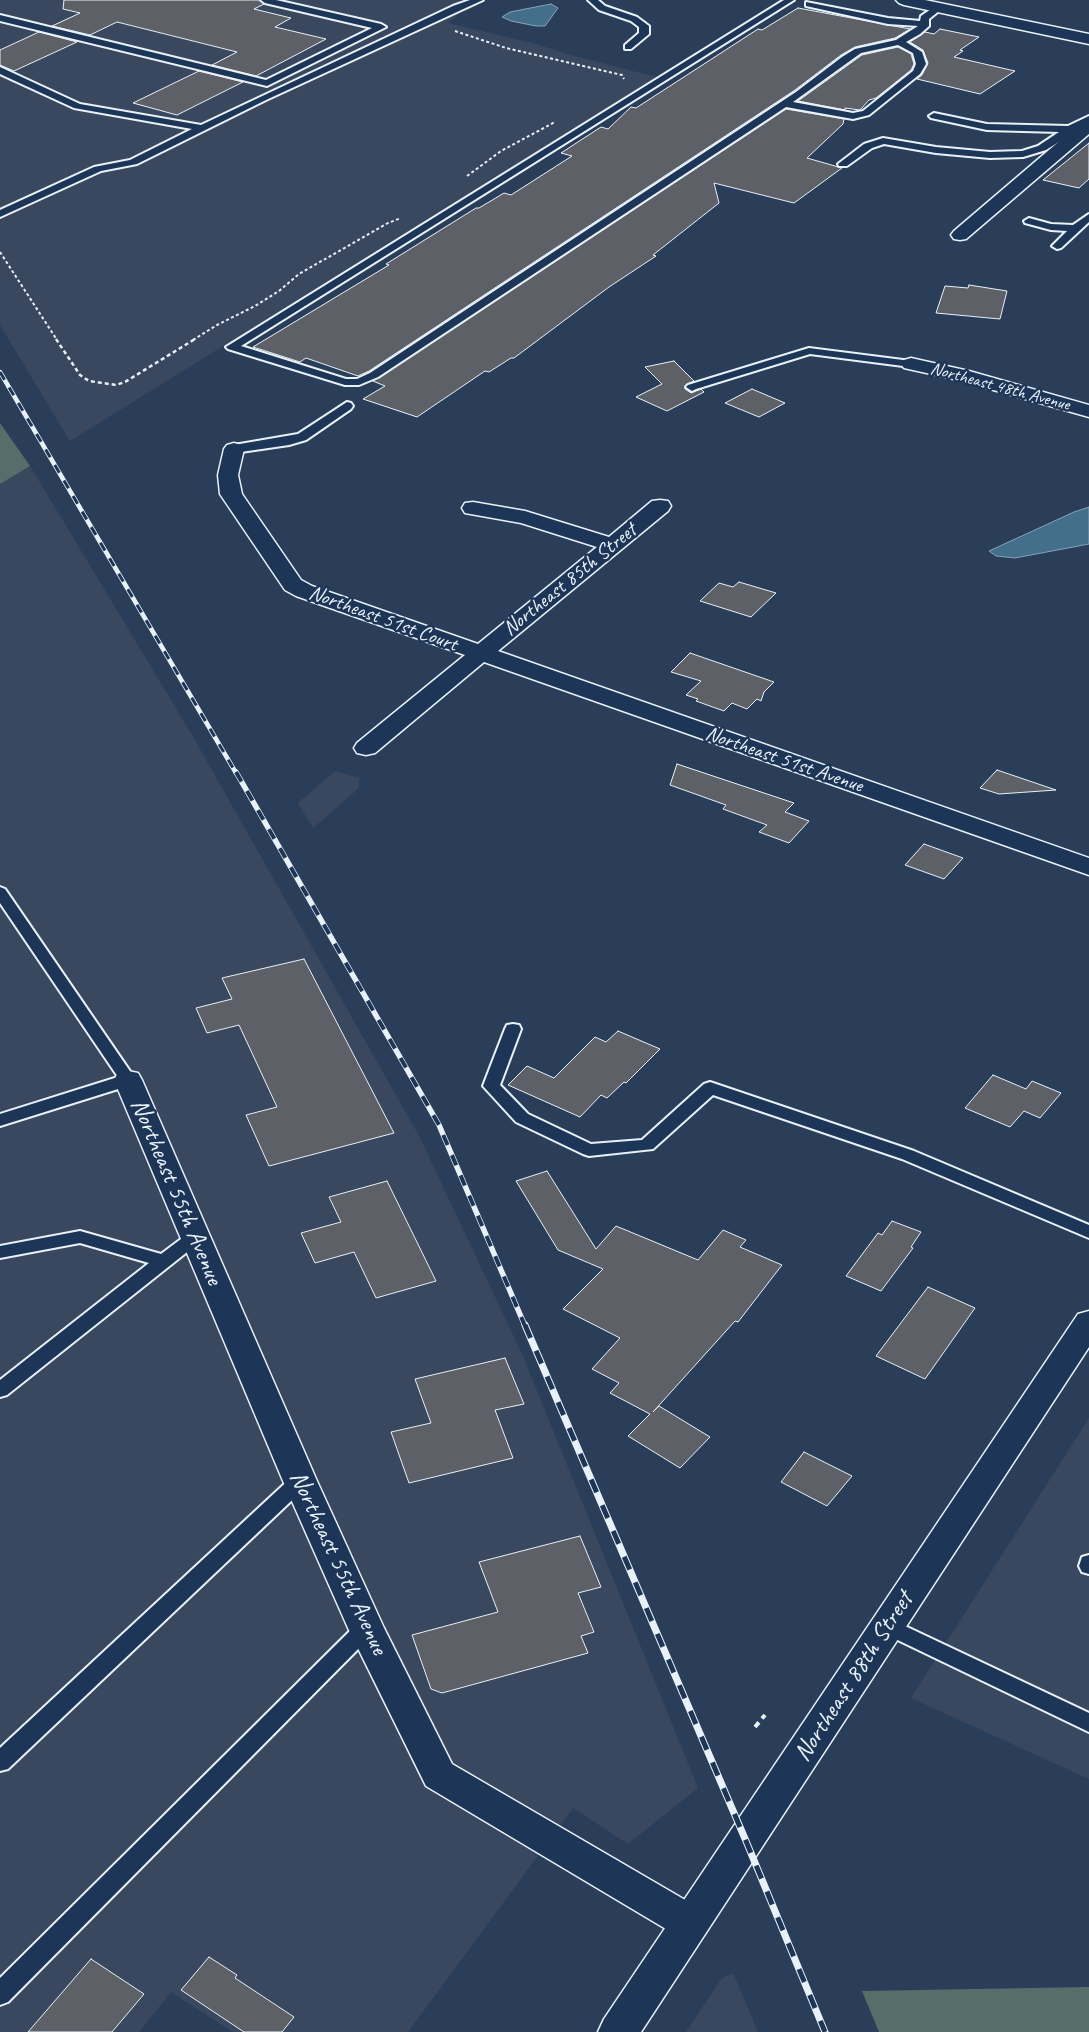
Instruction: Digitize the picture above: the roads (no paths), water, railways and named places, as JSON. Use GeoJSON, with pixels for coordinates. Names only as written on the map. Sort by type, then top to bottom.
{"type":"FeatureCollection","features":[{"type":"Feature","properties":{"kind":"street"},"geometry":{"type":"LineString","coordinates":[[904,0],[1089,39]]}},
{"type":"Feature","properties":{"kind":"street"},"geometry":{"type":"LineString","coordinates":[[960,235],[1089,124]]}},
{"type":"Feature","properties":{"kind":"street","name":"Northeast 48th Avenue"},"geometry":{"type":"LineString","coordinates":[[911,364],[962,375],[1089,410]]}},
{"type":"Feature","properties":{"kind":"street","name":"Northeast 51st Court"},"geometry":{"type":"LineString","coordinates":[[234,449],[228,475],[231,494],[293,584],[314,596],[480,654]]}},
{"type":"Feature","properties":{"kind":"street","name":"Northeast 85th Street"},"geometry":{"type":"LineString","coordinates":[[366,748],[660,506]]}},
{"type":"Feature","properties":{"kind":"street"},"geometry":{"type":"LineString","coordinates":[[473,508],[526,517],[613,545]]}},
{"type":"Feature","properties":{"kind":"street","name":"Northeast 51st Avenue"},"geometry":{"type":"LineString","coordinates":[[480,654],[1089,867]]}},
{"type":"Feature","properties":{"kind":"street","name":"Northeast 55th Avenue"},"geometry":{"type":"LineString","coordinates":[[128,1080],[300,1481],[366,1628],[440,1775],[690,1924]]}},
{"type":"Feature","properties":{"kind":"street","name":"Northeast 88th Street"},"geometry":{"type":"LineString","coordinates":[[618,2032],[1089,1322]]}},
{"type":"Feature","properties":{"kind":"lane"},"geometry":{"type":"LineString","coordinates":[[265,0],[381,27],[267,83]]}},
{"type":"Feature","properties":{"kind":"lane"},"geometry":{"type":"LineString","coordinates":[[0,214],[98,169],[134,162],[286,87],[456,8],[479,0]]}},
{"type":"Feature","properties":{"kind":"lane"},"geometry":{"type":"LineString","coordinates":[[592,0],[602,8],[634,19],[644,26],[644,34],[628,47]]}},
{"type":"Feature","properties":{"kind":"lane"},"geometry":{"type":"LineString","coordinates":[[790,0],[232,347],[345,382],[360,382],[374,375],[785,104],[858,51],[899,42],[917,32],[926,24]]}},
{"type":"Feature","properties":{"kind":"lane"},"geometry":{"type":"LineString","coordinates":[[809,4],[888,21],[926,24]]}},
{"type":"Feature","properties":{"kind":"lane"},"geometry":{"type":"LineString","coordinates":[[926,24],[924,18],[940,8]]}},
{"type":"Feature","properties":{"kind":"lane"},"geometry":{"type":"LineString","coordinates":[[0,18],[286,87]]}},
{"type":"Feature","properties":{"kind":"lane"},"geometry":{"type":"LineString","coordinates":[[785,104],[847,115],[866,114],[917,72],[921,64],[917,52],[899,42]]}},
{"type":"Feature","properties":{"kind":"lane"},"geometry":{"type":"LineString","coordinates":[[0,70],[76,106],[201,128]]}},
{"type":"Feature","properties":{"kind":"lane"},"geometry":{"type":"LineString","coordinates":[[934,116],[987,127],[1070,129]]}},
{"type":"Feature","properties":{"kind":"lane"},"geometry":{"type":"LineString","coordinates":[[843,164],[868,146],[883,141],[936,150],[990,155],[1023,154],[1042,148],[1089,119]]}},
{"type":"Feature","properties":{"kind":"lane"},"geometry":{"type":"LineString","coordinates":[[1057,246],[1089,217]]}},
{"type":"Feature","properties":{"kind":"lane"},"geometry":{"type":"LineString","coordinates":[[1029,221],[1051,227],[1076,228]]}},
{"type":"Feature","properties":{"kind":"lane"},"geometry":{"type":"LineString","coordinates":[[692,387],[809,351],[911,364]]}},
{"type":"Feature","properties":{"kind":"lane"},"geometry":{"type":"LineString","coordinates":[[234,449],[289,441],[302,437],[346,406]]}},
{"type":"Feature","properties":{"kind":"lane"},"geometry":{"type":"LineString","coordinates":[[0,892],[128,1080],[0,1120]]}},
{"type":"Feature","properties":{"kind":"lane"},"geometry":{"type":"LineString","coordinates":[[512,1029],[491,1086],[522,1118],[589,1150],[647,1145],[710,1088],[908,1155],[1089,1232]]}},
{"type":"Feature","properties":{"kind":"lane"},"geometry":{"type":"LineString","coordinates":[[0,1252],[80,1237],[164,1261]]}},
{"type":"Feature","properties":{"kind":"lane"},"geometry":{"type":"LineString","coordinates":[[0,1390],[195,1237]]}},
{"type":"Feature","properties":{"kind":"lane"},"geometry":{"type":"LineString","coordinates":[[0,1762],[300,1481]]}},
{"type":"Feature","properties":{"kind":"lane"},"geometry":{"type":"LineString","coordinates":[[888,1626],[1089,1723]]}},
{"type":"Feature","properties":{"kind":"lane"},"geometry":{"type":"LineString","coordinates":[[0,1994],[366,1628]]}},
{"type":"Feature","properties":{"kind":"railway"},"geometry":{"type":"LineString","coordinates":[[0,372],[236,773]]}},
{"type":"Feature","properties":{"kind":"railway"},"geometry":{"type":"LineString","coordinates":[[236,772],[439,1125],[525,1326]]}},
{"type":"Feature","properties":{"kind":"railway"},"geometry":{"type":"LineString","coordinates":[[525,1325],[746,1841],[825,2032]]}}]}
